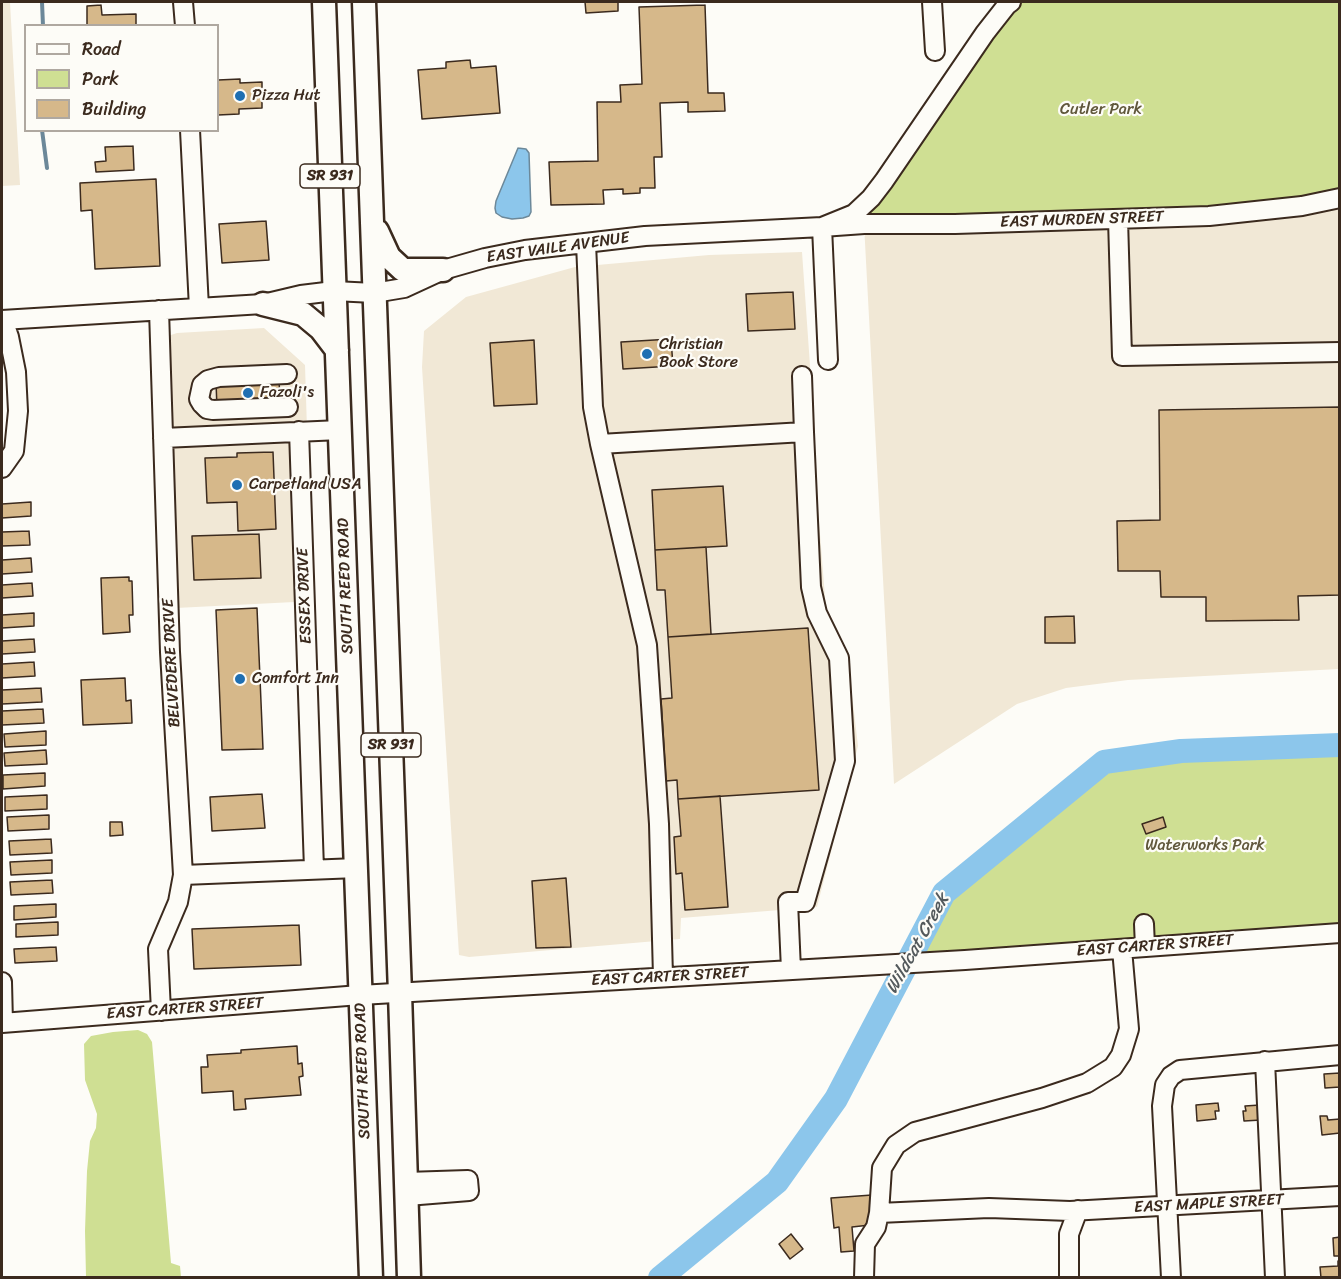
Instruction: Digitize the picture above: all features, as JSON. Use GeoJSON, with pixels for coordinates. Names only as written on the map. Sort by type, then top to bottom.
{"type":"FeatureCollection","features":[{"type":"Feature","properties":{"kind":"main road","name":"SOUTH REED ROAD"},"geometry":{"type":"LineString","coordinates":[[324,2],[371,1278]]}},
{"type":"Feature","properties":{"kind":"main road","name":"SR 931"},"geometry":{"type":"LineString","coordinates":[[364,2],[409,1278]]}},
{"type":"Feature","properties":{"kind":"main road"},"geometry":{"type":"LineString","coordinates":[[372,212],[379,238],[389,257],[403,270],[443,270]]}},
{"type":"Feature","properties":{"kind":"main road"},"geometry":{"type":"LineString","coordinates":[[263,304],[303,314],[321,329],[337,350]]}},
{"type":"Feature","properties":{"kind":"street"},"geometry":{"type":"LineString","coordinates":[[183,2],[185,24]]}},
{"type":"Feature","properties":{"kind":"street"},"geometry":{"type":"LineString","coordinates":[[932,2],[934,51]]}},
{"type":"Feature","properties":{"kind":"street","name":"EAST VAILE AVENUE"},"geometry":{"type":"LineString","coordinates":[[2,320],[263,304],[301,295],[334,291],[374,293],[404,288],[443,270],[525,250],[645,236],[822,227],[854,214],[871,198],[985,33],[1011,2]]}},
{"type":"Feature","properties":{"kind":"street"},"geometry":{"type":"LineString","coordinates":[[190,132],[199,308]]}},
{"type":"Feature","properties":{"kind":"street","name":"EAST MURDEN STREET"},"geometry":{"type":"LineString","coordinates":[[822,227],[864,224],[955,224],[1209,216],[1302,206],[1340,198]]}},
{"type":"Feature","properties":{"kind":"street"},"geometry":{"type":"LineString","coordinates":[[1118,219],[1122,356],[1340,352]]}},
{"type":"Feature","properties":{"kind":"street"},"geometry":{"type":"LineString","coordinates":[[822,227],[828,360]]}},
{"type":"Feature","properties":{"kind":"street"},"geometry":{"type":"LineString","coordinates":[[586,243],[593,406],[646,645],[659,824],[663,977]]}},
{"type":"Feature","properties":{"kind":"street","name":"BELVEDERE DRIVE"},"geometry":{"type":"LineString","coordinates":[[159,310],[171,653],[183,875],[178,902],[158,949],[161,1011]]}},
{"type":"Feature","properties":{"kind":"street"},"geometry":{"type":"LineString","coordinates":[[2,320],[9,337],[16,372],[18,411],[14,451],[2,468]]}},
{"type":"Feature","properties":{"kind":"street"},"geometry":{"type":"LineString","coordinates":[[287,374],[219,377],[208,380],[202,385],[199,399],[207,409],[213,411],[288,407]]}},
{"type":"Feature","properties":{"kind":"street"},"geometry":{"type":"LineString","coordinates":[[791,970],[788,902],[805,902],[845,761],[839,658],[817,613],[811,587],[802,376]]}},
{"type":"Feature","properties":{"kind":"street"},"geometry":{"type":"LineString","coordinates":[[163,438],[340,430]]}},
{"type":"Feature","properties":{"kind":"street","name":"ESSEX DRIVE"},"geometry":{"type":"LineString","coordinates":[[299,431],[314,869]]}},
{"type":"Feature","properties":{"kind":"street"},"geometry":{"type":"LineString","coordinates":[[600,444],[804,432]]}},
{"type":"Feature","properties":{"kind":"street"},"geometry":{"type":"LineString","coordinates":[[183,875],[357,868]]}},
{"type":"Feature","properties":{"kind":"street"},"geometry":{"type":"LineString","coordinates":[[1144,924],[1145,947]]}},
{"type":"Feature","properties":{"kind":"street","name":"EAST CARTER STREET"},"geometry":{"type":"LineString","coordinates":[[2,1023],[360,995],[965,960],[1340,933]]}},
{"type":"Feature","properties":{"kind":"street"},"geometry":{"type":"LineString","coordinates":[[864,1278],[866,1244],[876,1227],[879,1213],[882,1168],[896,1145],[915,1132],[1042,1098],[1087,1083],[1113,1067],[1121,1055],[1129,1029],[1122,949]]}},
{"type":"Feature","properties":{"kind":"street"},"geometry":{"type":"LineString","coordinates":[[2,982],[2,1023]]}},
{"type":"Feature","properties":{"kind":"street"},"geometry":{"type":"LineString","coordinates":[[1171,1278],[1162,1106],[1165,1085],[1171,1076],[1180,1070],[1340,1056]]}},
{"type":"Feature","properties":{"kind":"street"},"geometry":{"type":"LineString","coordinates":[[1265,1061],[1275,1278]]}},
{"type":"Feature","properties":{"kind":"street","name":"EAST MAPLE STREET"},"geometry":{"type":"LineString","coordinates":[[879,1213],[989,1208],[1078,1210],[1340,1196]]}},
{"type":"Feature","properties":{"kind":"street"},"geometry":{"type":"LineString","coordinates":[[1069,1278],[1069,1234],[1078,1210]]}},
{"type":"Feature","properties":{"kind":"shaded area"},"geometry":{"type":"Polygon","coordinates":[[[2,2],[10,2],[20,185],[2,186],[2,2]]]}},
{"type":"Feature","properties":{"kind":"shaded area"},"geometry":{"type":"Polygon","coordinates":[[[1339,198],[1339,669],[1128,680],[1066,688],[1017,704],[894,784],[864,224],[1339,198]]]}},
{"type":"Feature","properties":{"kind":"shaded area"},"geometry":{"type":"Polygon","coordinates":[[[802,252],[814,458],[826,610],[847,652],[858,746],[817,907],[681,918],[680,939],[469,957],[459,955],[422,367],[424,331],[466,297],[575,267],[709,255],[802,252]]]}},
{"type":"Feature","properties":{"kind":"shaded area"},"geometry":{"type":"Polygon","coordinates":[[[264,328],[305,365],[314,601],[176,608],[168,336],[177,333],[264,328]]]}},
{"type":"Feature","properties":{"kind":"green space","name":"Cutler Park"},"geometry":{"type":"Polygon","coordinates":[[[1011,2],[1339,2],[1339,198],[1302,206],[840,220],[854,214],[1011,2]]]}},
{"type":"Feature","properties":{"kind":"green space","name":"Waterworks Park"},"geometry":{"type":"Polygon","coordinates":[[[1339,745],[1339,933],[906,963],[944,893],[1104,762],[1181,751],[1339,745]]]}},
{"type":"Feature","properties":{"kind":"green space"},"geometry":{"type":"Polygon","coordinates":[[[138,1030],[147,1034],[152,1042],[171,1263],[180,1266],[181,1277],[86,1277],[87,1171],[90,1141],[96,1128],[97,1114],[85,1080],[84,1044],[91,1036],[138,1030]]]}},
{"type":"Feature","properties":{"kind":"water"},"geometry":{"type":"Polygon","coordinates":[[[518,148],[526,149],[529,153],[531,212],[529,216],[512,219],[502,217],[496,213],[495,208],[518,148]]]}},
{"type":"Feature","properties":{"kind":"building"},"geometry":{"type":"Polygon","coordinates":[[[585,2],[618,2],[618,11],[586,13],[585,2]]]}},
{"type":"Feature","properties":{"kind":"building"},"geometry":{"type":"Polygon","coordinates":[[[101,5],[102,15],[136,14],[136,24],[87,24],[87,6],[101,5]]]}},
{"type":"Feature","properties":{"kind":"building"},"geometry":{"type":"Polygon","coordinates":[[[705,5],[708,93],[724,93],[725,111],[688,112],[688,102],[660,103],[662,157],[654,157],[655,188],[640,188],[640,193],[623,194],[623,189],[603,190],[604,204],[551,205],[549,162],[598,161],[597,102],[621,102],[620,85],[642,84],[639,7],[705,5]]]}},
{"type":"Feature","properties":{"kind":"building"},"geometry":{"type":"Polygon","coordinates":[[[470,60],[471,68],[496,66],[500,113],[422,119],[418,70],[446,68],[446,62],[470,60]]]}},
{"type":"Feature","properties":{"kind":"building","name":"Pizza Hut"},"geometry":{"type":"Polygon","coordinates":[[[240,79],[240,83],[262,82],[262,108],[239,109],[239,114],[219,115],[219,80],[240,79]]]}},
{"type":"Feature","properties":{"kind":"building"},"geometry":{"type":"Polygon","coordinates":[[[133,146],[134,170],[96,172],[95,162],[106,161],[105,147],[133,146]]]}},
{"type":"Feature","properties":{"kind":"building"},"geometry":{"type":"Polygon","coordinates":[[[156,179],[160,266],[95,269],[92,210],[81,211],[80,183],[156,179]]]}},
{"type":"Feature","properties":{"kind":"building"},"geometry":{"type":"Polygon","coordinates":[[[266,221],[269,260],[222,263],[219,224],[266,221]]]}},
{"type":"Feature","properties":{"kind":"building"},"geometry":{"type":"Polygon","coordinates":[[[793,292],[795,329],[748,331],[746,294],[793,292]]]}},
{"type":"Feature","properties":{"kind":"building","name":"Christian Book Store"},"geometry":{"type":"Polygon","coordinates":[[[671,339],[673,366],[623,369],[621,342],[671,339]]]}},
{"type":"Feature","properties":{"kind":"building"},"geometry":{"type":"Polygon","coordinates":[[[534,340],[537,404],[494,406],[490,343],[534,340]]]}},
{"type":"Feature","properties":{"kind":"building","name":"Fazoli's"},"geometry":{"type":"Polygon","coordinates":[[[279,378],[280,405],[217,408],[216,382],[279,378]]]}},
{"type":"Feature","properties":{"kind":"building"},"geometry":{"type":"Polygon","coordinates":[[[1340,407],[1340,595],[1298,596],[1299,620],[1206,621],[1206,597],[1161,597],[1160,571],[1118,571],[1117,521],[1160,520],[1159,410],[1340,407]]]}},
{"type":"Feature","properties":{"kind":"building"},"geometry":{"type":"Polygon","coordinates":[[[273,452],[276,529],[238,531],[237,502],[207,503],[205,458],[237,457],[237,453],[273,452]]]}},
{"type":"Feature","properties":{"kind":"building"},"geometry":{"type":"Polygon","coordinates":[[[723,486],[727,546],[655,550],[652,490],[723,486]]]}},
{"type":"Feature","properties":{"kind":"building"},"geometry":{"type":"Polygon","coordinates":[[[31,502],[31,516],[2,518],[2,504],[31,502]]]}},
{"type":"Feature","properties":{"kind":"building"},"geometry":{"type":"Polygon","coordinates":[[[29,531],[30,545],[2,546],[2,532],[29,531]]]}},
{"type":"Feature","properties":{"kind":"building"},"geometry":{"type":"Polygon","coordinates":[[[259,534],[261,578],[194,580],[192,536],[259,534]]]}},
{"type":"Feature","properties":{"kind":"building"},"geometry":{"type":"Polygon","coordinates":[[[706,547],[711,634],[668,637],[665,590],[657,590],[655,550],[706,547]]]}},
{"type":"Feature","properties":{"kind":"building"},"geometry":{"type":"Polygon","coordinates":[[[31,558],[32,572],[2,574],[2,560],[31,558]]]}},
{"type":"Feature","properties":{"kind":"building"},"geometry":{"type":"Polygon","coordinates":[[[129,577],[129,581],[132,581],[133,615],[129,615],[130,632],[103,634],[101,578],[129,577]]]}},
{"type":"Feature","properties":{"kind":"building"},"geometry":{"type":"Polygon","coordinates":[[[32,583],[33,596],[2,598],[2,585],[32,583]]]}},
{"type":"Feature","properties":{"kind":"building","name":"Comfort Inn"},"geometry":{"type":"Polygon","coordinates":[[[257,608],[263,749],[222,750],[216,610],[257,608]]]}},
{"type":"Feature","properties":{"kind":"building"},"geometry":{"type":"Polygon","coordinates":[[[34,613],[34,626],[2,628],[2,615],[34,613]]]}},
{"type":"Feature","properties":{"kind":"building"},"geometry":{"type":"Polygon","coordinates":[[[1074,616],[1075,643],[1045,643],[1045,617],[1074,616]]]}},
{"type":"Feature","properties":{"kind":"building"},"geometry":{"type":"Polygon","coordinates":[[[808,628],[819,790],[678,799],[677,780],[666,781],[661,699],[672,698],[668,637],[808,628]]]}},
{"type":"Feature","properties":{"kind":"building"},"geometry":{"type":"Polygon","coordinates":[[[34,639],[35,652],[2,654],[2,641],[34,639]]]}},
{"type":"Feature","properties":{"kind":"building"},"geometry":{"type":"Polygon","coordinates":[[[34,662],[35,676],[2,678],[2,664],[34,662]]]}},
{"type":"Feature","properties":{"kind":"building"},"geometry":{"type":"Polygon","coordinates":[[[125,678],[126,701],[131,700],[132,723],[83,725],[81,680],[125,678]]]}},
{"type":"Feature","properties":{"kind":"building"},"geometry":{"type":"Polygon","coordinates":[[[41,688],[42,702],[2,704],[2,690],[41,688]]]}},
{"type":"Feature","properties":{"kind":"building"},"geometry":{"type":"Polygon","coordinates":[[[43,709],[44,723],[2,725],[2,711],[43,709]]]}},
{"type":"Feature","properties":{"kind":"building"},"geometry":{"type":"Polygon","coordinates":[[[46,731],[46,745],[5,747],[4,734],[46,731]]]}},
{"type":"Feature","properties":{"kind":"building"},"geometry":{"type":"Polygon","coordinates":[[[46,750],[47,764],[5,766],[4,753],[46,750]]]}},
{"type":"Feature","properties":{"kind":"building"},"geometry":{"type":"Polygon","coordinates":[[[45,773],[45,786],[3,789],[3,775],[45,773]]]}},
{"type":"Feature","properties":{"kind":"building"},"geometry":{"type":"Polygon","coordinates":[[[262,794],[265,828],[212,831],[210,797],[262,794]]]}},
{"type":"Feature","properties":{"kind":"building"},"geometry":{"type":"Polygon","coordinates":[[[47,795],[47,809],[5,811],[5,797],[47,795]]]}},
{"type":"Feature","properties":{"kind":"building"},"geometry":{"type":"Polygon","coordinates":[[[720,796],[728,907],[685,910],[682,873],[676,874],[674,837],[681,836],[678,799],[720,796]]]}},
{"type":"Feature","properties":{"kind":"building"},"geometry":{"type":"Polygon","coordinates":[[[49,815],[49,829],[8,831],[7,817],[49,815]]]}},
{"type":"Feature","properties":{"kind":"building"},"geometry":{"type":"Polygon","coordinates":[[[1163,817],[1166,827],[1146,834],[1142,824],[1163,817]]]}},
{"type":"Feature","properties":{"kind":"building"},"geometry":{"type":"Polygon","coordinates":[[[110,822],[122,822],[123,835],[110,836],[110,822]]]}},
{"type":"Feature","properties":{"kind":"building"},"geometry":{"type":"Polygon","coordinates":[[[51,839],[52,853],[10,855],[9,841],[51,839]]]}},
{"type":"Feature","properties":{"kind":"building"},"geometry":{"type":"Polygon","coordinates":[[[52,860],[52,873],[11,875],[10,862],[52,860]]]}},
{"type":"Feature","properties":{"kind":"building"},"geometry":{"type":"Polygon","coordinates":[[[566,878],[571,947],[536,948],[532,881],[566,878]]]}},
{"type":"Feature","properties":{"kind":"building"},"geometry":{"type":"Polygon","coordinates":[[[52,880],[53,893],[11,895],[10,882],[52,880]]]}},
{"type":"Feature","properties":{"kind":"building"},"geometry":{"type":"Polygon","coordinates":[[[56,904],[56,917],[14,920],[14,906],[56,904]]]}},
{"type":"Feature","properties":{"kind":"building"},"geometry":{"type":"Polygon","coordinates":[[[58,922],[58,935],[16,937],[16,924],[58,922]]]}},
{"type":"Feature","properties":{"kind":"building"},"geometry":{"type":"Polygon","coordinates":[[[299,925],[301,965],[194,969],[192,929],[299,925]]]}},
{"type":"Feature","properties":{"kind":"building"},"geometry":{"type":"Polygon","coordinates":[[[56,947],[57,961],[15,963],[14,949],[56,947]]]}},
{"type":"Feature","properties":{"kind":"building"},"geometry":{"type":"Polygon","coordinates":[[[297,1046],[298,1064],[302,1063],[303,1076],[299,1077],[301,1095],[245,1099],[246,1109],[234,1110],[233,1091],[202,1093],[201,1067],[208,1067],[207,1055],[297,1046]]]}},
{"type":"Feature","properties":{"kind":"building"},"geometry":{"type":"Polygon","coordinates":[[[1340,1073],[1340,1087],[1325,1088],[1324,1074],[1340,1073]]]}},
{"type":"Feature","properties":{"kind":"building"},"geometry":{"type":"Polygon","coordinates":[[[1218,1103],[1219,1111],[1215,1111],[1216,1119],[1197,1121],[1196,1105],[1218,1103]]]}},
{"type":"Feature","properties":{"kind":"building"},"geometry":{"type":"Polygon","coordinates":[[[1260,1105],[1261,1120],[1244,1121],[1245,1106],[1260,1105]]]}},
{"type":"Feature","properties":{"kind":"building"},"geometry":{"type":"Polygon","coordinates":[[[1320,1116],[1327,1116],[1328,1120],[1340,1119],[1340,1133],[1322,1135],[1320,1116]]]}},
{"type":"Feature","properties":{"kind":"building"},"geometry":{"type":"Polygon","coordinates":[[[872,1195],[870,1225],[852,1227],[854,1251],[841,1252],[839,1227],[834,1228],[831,1198],[872,1195]]]}},
{"type":"Feature","properties":{"kind":"building"},"geometry":{"type":"Polygon","coordinates":[[[791,1234],[803,1249],[790,1259],[779,1244],[791,1234]]]}},
{"type":"Feature","properties":{"kind":"building"},"geometry":{"type":"Polygon","coordinates":[[[1340,1237],[1340,1256],[1334,1256],[1333,1238],[1340,1237]]]}},
{"type":"Feature","properties":{"kind":"building"},"geometry":{"type":"Polygon","coordinates":[[[1338,1261],[1340,1261],[1340,1278],[1321,1278],[1320,1267],[1338,1266],[1338,1261]]]}},
{"type":"Feature","properties":{"kind":"waterway"},"geometry":{"type":"LineString","coordinates":[[42,2],[43,24]]}},
{"type":"Feature","properties":{"kind":"waterway"},"geometry":{"type":"LineString","coordinates":[[42,132],[47,168]]}},
{"type":"Feature","properties":{"kind":"waterway","name":"Wildcat Creek"},"geometry":{"type":"LineString","coordinates":[[660,1278],[777,1182],[836,1099],[944,893],[1104,762],[1181,751],[1340,745]]}},
{"type":"Feature","properties":{"kind":"place","name":"Pizza Hut"},"geometry":{"type":"Point","coordinates":[240,96]}},
{"type":"Feature","properties":{"kind":"place","name":"Christian Book Store"},"geometry":{"type":"Point","coordinates":[647,354]}},
{"type":"Feature","properties":{"kind":"place","name":"Fazoli's"},"geometry":{"type":"Point","coordinates":[248,393]}},
{"type":"Feature","properties":{"kind":"place","name":"Carpetland USA"},"geometry":{"type":"Point","coordinates":[237,485]}},
{"type":"Feature","properties":{"kind":"place","name":"Comfort Inn"},"geometry":{"type":"Point","coordinates":[240,679]}}]}
